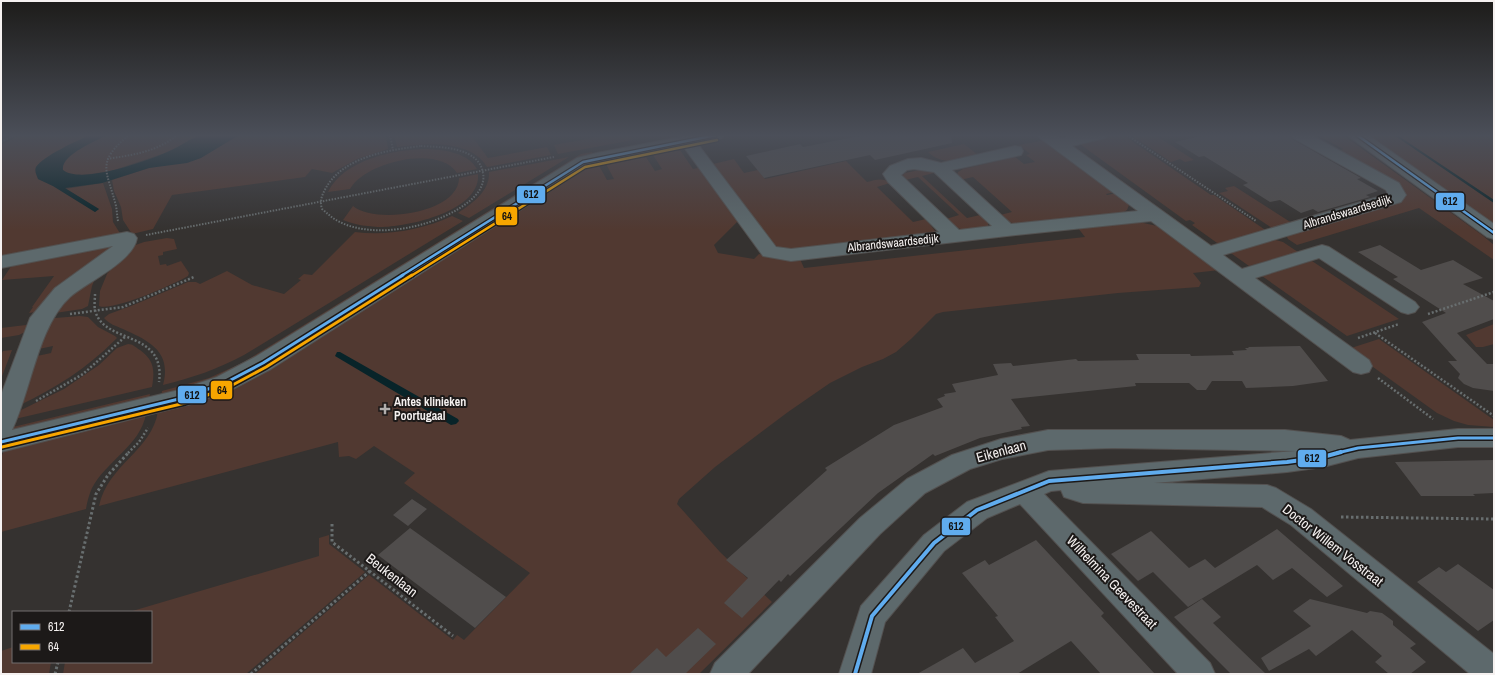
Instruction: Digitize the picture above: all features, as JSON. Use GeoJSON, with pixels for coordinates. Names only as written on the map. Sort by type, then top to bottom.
{"type":"FeatureCollection","features":[{"type":"Feature","properties":{"kind":"street"},"geometry":{"type":"LineString","coordinates":[[1,442],[183,398],[225,383],[263,363],[575,166]]}},
{"type":"Feature","properties":{"kind":"street","name":"Albrandswaardsedijk"},"geometry":{"type":"LineString","coordinates":[[707,166],[770,252],[791,255],[1007,230],[1155,215]]}},
{"type":"Feature","properties":{"kind":"street"},"geometry":{"type":"LineString","coordinates":[[902,166],[892,174],[894,178],[954,236]]}},
{"type":"Feature","properties":{"kind":"street"},"geometry":{"type":"LineString","coordinates":[[936,166],[940,168],[1007,230]]}},
{"type":"Feature","properties":{"kind":"street"},"geometry":{"type":"LineString","coordinates":[[940,168],[947,166]]}},
{"type":"Feature","properties":{"kind":"street"},"geometry":{"type":"LineString","coordinates":[[1088,166],[1361,366]]}},
{"type":"Feature","properties":{"kind":"street","name":"Albrandswaardsedijk"},"geometry":{"type":"LineString","coordinates":[[1208,253],[1395,198],[1397,195],[1393,187],[1356,166]]}},
{"type":"Feature","properties":{"kind":"street"},"geometry":{"type":"LineString","coordinates":[[1400,166],[1494,233]]}},
{"type":"Feature","properties":{"kind":"street"},"geometry":{"type":"LineString","coordinates":[[1,262],[127,238],[126,244],[117,254],[62,293],[41,318],[4,421]]}},
{"type":"Feature","properties":{"kind":"street"},"geometry":{"type":"LineString","coordinates":[[1239,276],[1322,251],[1408,307]]}},
{"type":"Feature","properties":{"kind":"street"},"geometry":{"type":"LineString","coordinates":[[855,674],[872,616],[934,543],[977,510],[1037,486],[1287,462],[1323,457],[1358,448],[1458,438],[1494,438]]}},
{"type":"Feature","properties":{"kind":"street","name":"Eikenlaan"},"geometry":{"type":"LineString","coordinates":[[726,674],[870,526],[916,486],[961,462],[1002,449],[1048,440],[1285,440],[1358,448]]}},
{"type":"Feature","properties":{"kind":"street","name":"Wilhelmina Geevestraat"},"geometry":{"type":"LineString","coordinates":[[1037,486],[1199,674]]}},
{"type":"Feature","properties":{"kind":"street","name":"Doctor Willem Vosstraat"},"geometry":{"type":"LineString","coordinates":[[1037,486],[1083,492],[1266,496],[1301,517],[1494,674]]}},
{"type":"Feature","properties":{"kind":"path"},"geometry":{"type":"LineString","coordinates":[[104,166],[109,189],[116,206],[117,220],[126,231],[127,238],[502,166]]}},
{"type":"Feature","properties":{"kind":"path"},"geometry":{"type":"LineString","coordinates":[[350,166],[342,171],[327,185],[320,202],[322,209],[325,213],[347,226],[372,230],[406,228],[452,213],[467,203],[480,189],[484,179],[484,170],[482,166]]}},
{"type":"Feature","properties":{"kind":"path"},"geometry":{"type":"LineString","coordinates":[[41,318],[114,309],[131,304],[194,277]]}},
{"type":"Feature","properties":{"kind":"path"},"geometry":{"type":"LineString","coordinates":[[1374,333],[1494,416]]}},
{"type":"Feature","properties":{"kind":"path"},"geometry":{"type":"LineString","coordinates":[[4,421],[83,374],[126,336]]}},
{"type":"Feature","properties":{"kind":"path"},"geometry":{"type":"LineString","coordinates":[[1361,366],[1458,438]]}},
{"type":"Feature","properties":{"kind":"path"},"geometry":{"type":"LineString","coordinates":[[1340,517],[1494,519]]}},
{"type":"Feature","properties":{"kind":"path","name":"Beukenlaan"},"geometry":{"type":"LineString","coordinates":[[332,524],[332,542],[453,636]]}},
{"type":"Feature","properties":{"kind":"path"},"geometry":{"type":"LineString","coordinates":[[250,674],[370,572]]}},
{"type":"Feature","properties":{"kind":"path"},"geometry":{"type":"LineString","coordinates":[[55,674],[58,663]]}},
{"type":"Feature","properties":{"kind":"shaded area"},"geometry":{"type":"Polygon","coordinates":[[[1,166],[48,166],[38,179],[53,186],[95,212],[99,209],[65,189],[103,183],[112,209],[113,222],[121,235],[1,259],[1,166]]]}},
{"type":"Feature","properties":{"kind":"shaded area"},"geometry":{"type":"Polygon","coordinates":[[[64,166],[124,166],[111,171],[76,176],[70,175],[63,170],[64,166]]]}},
{"type":"Feature","properties":{"kind":"shaded area"},"geometry":{"type":"Polygon","coordinates":[[[155,166],[344,166],[332,173],[312,169],[305,177],[172,195],[153,229],[132,234],[123,220],[121,207],[114,191],[112,180],[155,166]]]}},
{"type":"Feature","properties":{"kind":"shaded area"},"geometry":{"type":"Polygon","coordinates":[[[354,166],[381,166],[358,179],[350,189],[328,192],[346,171],[354,166]]]}},
{"type":"Feature","properties":{"kind":"shaded area"},"geometry":{"type":"Polygon","coordinates":[[[450,166],[475,166],[477,169],[457,173],[450,166]]]}},
{"type":"Feature","properties":{"kind":"shaded area"},"geometry":{"type":"Polygon","coordinates":[[[518,166],[553,166],[469,218],[458,213],[475,201],[484,191],[489,179],[489,172],[518,166]]]}},
{"type":"Feature","properties":{"kind":"shaded area"},"geometry":{"type":"Polygon","coordinates":[[[561,166],[575,166],[232,373],[161,397],[162,391],[209,378],[244,362],[561,166]]]}},
{"type":"Feature","properties":{"kind":"shaded area"},"geometry":{"type":"Polygon","coordinates":[[[585,166],[600,166],[607,180],[614,179],[607,166],[652,166],[655,171],[662,169],[660,166],[691,166],[693,169],[702,167],[738,221],[714,245],[718,253],[754,259],[759,254],[791,260],[800,259],[804,268],[1085,237],[1078,228],[1139,222],[1157,226],[1160,225],[1220,270],[1193,273],[1201,283],[1199,287],[1118,293],[936,314],[896,352],[830,383],[788,412],[715,467],[679,499],[677,504],[720,552],[772,602],[699,674],[255,674],[369,575],[453,640],[457,635],[464,640],[530,573],[404,483],[415,473],[374,446],[356,459],[349,456],[339,457],[338,442],[99,506],[111,479],[148,437],[154,425],[158,411],[191,402],[585,166]]]}},
{"type":"Feature","properties":{"kind":"shaded area"},"geometry":{"type":"Polygon","coordinates":[[[715,166],[739,166],[744,173],[758,170],[765,179],[821,166],[852,166],[867,182],[885,180],[890,183],[877,187],[913,222],[926,219],[935,231],[932,234],[786,250],[772,247],[715,166]]]}},
{"type":"Feature","properties":{"kind":"shaded area"},"geometry":{"type":"Polygon","coordinates":[[[974,166],[1081,166],[1115,192],[1106,194],[1107,195],[1117,193],[1132,204],[1129,205],[1127,210],[1122,213],[1015,224],[1007,221],[1000,215],[1012,212],[973,177],[960,180],[957,175],[958,172],[974,166]]]}},
{"type":"Feature","properties":{"kind":"shaded area"},"geometry":{"type":"Polygon","coordinates":[[[1098,166],[1102,166],[1180,223],[1176,224],[1098,166]]]}},
{"type":"Feature","properties":{"kind":"shaded area"},"geometry":{"type":"Polygon","coordinates":[[[1111,166],[1169,166],[1211,195],[1214,195],[1265,231],[1220,245],[1192,225],[1195,223],[1190,220],[1186,221],[1111,166]]]}},
{"type":"Feature","properties":{"kind":"shaded area"},"geometry":{"type":"Polygon","coordinates":[[[1354,166],[1387,166],[1494,245],[1494,260],[1419,208],[1297,245],[1288,239],[1286,235],[1401,200],[1354,166]]]}},
{"type":"Feature","properties":{"kind":"shaded area"},"geometry":{"type":"Polygon","coordinates":[[[1408,166],[1440,166],[1494,203],[1494,226],[1408,166]]]}},
{"type":"Feature","properties":{"kind":"shaded area"},"geometry":{"type":"Polygon","coordinates":[[[1444,166],[1494,166],[1494,200],[1444,166]]]}},
{"type":"Feature","properties":{"kind":"shaded area"},"geometry":{"type":"Polygon","coordinates":[[[919,170],[933,172],[934,173],[922,176],[967,218],[980,215],[988,222],[988,227],[965,230],[952,224],[946,219],[959,215],[918,177],[905,180],[902,176],[905,173],[919,170]]]}},
{"type":"Feature","properties":{"kind":"shaded area"},"geometry":{"type":"Polygon","coordinates":[[[478,174],[476,187],[468,198],[456,207],[426,220],[395,226],[373,227],[343,220],[353,206],[364,212],[379,215],[397,215],[432,207],[446,200],[455,190],[459,178],[478,174]]]}},
{"type":"Feature","properties":{"kind":"shaded area"},"geometry":{"type":"Polygon","coordinates":[[[1234,186],[1295,225],[1276,229],[1272,228],[1219,193],[1228,191],[1225,188],[1234,186]]]}},
{"type":"Feature","properties":{"kind":"shaded area"},"geometry":{"type":"Polygon","coordinates":[[[452,216],[463,221],[244,355],[205,373],[163,385],[165,373],[164,364],[156,349],[141,338],[113,325],[104,318],[109,314],[188,282],[196,282],[200,284],[227,271],[252,285],[284,294],[301,280],[298,279],[304,274],[312,275],[355,232],[379,233],[404,231],[429,225],[452,216]]]}},
{"type":"Feature","properties":{"kind":"shaded area"},"geometry":{"type":"Polygon","coordinates":[[[167,238],[174,239],[177,249],[163,252],[163,255],[158,256],[160,265],[166,264],[167,266],[181,261],[189,273],[188,276],[157,291],[129,301],[106,307],[99,306],[100,291],[107,274],[130,247],[144,242],[167,238]]]}},
{"type":"Feature","properties":{"kind":"shaded area"},"geometry":{"type":"Polygon","coordinates":[[[1272,239],[1283,242],[1298,252],[1249,266],[1228,251],[1272,239]]]}},
{"type":"Feature","properties":{"kind":"shaded area"},"geometry":{"type":"Polygon","coordinates":[[[116,245],[36,312],[29,313],[54,276],[2,280],[14,262],[116,245]]]}},
{"type":"Feature","properties":{"kind":"shaded area"},"geometry":{"type":"Polygon","coordinates":[[[1312,261],[1399,319],[1347,336],[1262,276],[1312,261]]]}},
{"type":"Feature","properties":{"kind":"shaded area"},"geometry":{"type":"Polygon","coordinates":[[[97,274],[92,286],[88,306],[82,309],[55,313],[56,307],[97,274]]]}},
{"type":"Feature","properties":{"kind":"shaded area"},"geometry":{"type":"Polygon","coordinates":[[[80,316],[88,317],[98,327],[117,338],[93,360],[70,377],[46,392],[20,405],[37,356],[51,353],[53,346],[39,349],[50,321],[55,318],[80,316]]]}},
{"type":"Feature","properties":{"kind":"shaded area"},"geometry":{"type":"Polygon","coordinates":[[[1494,324],[1494,344],[1476,347],[1466,335],[1494,324]]]}},
{"type":"Feature","properties":{"kind":"shaded area"},"geometry":{"type":"Polygon","coordinates":[[[28,326],[27,331],[19,335],[1,338],[1,328],[28,326]]]}},
{"type":"Feature","properties":{"kind":"shaded area"},"geometry":{"type":"Polygon","coordinates":[[[1379,339],[1494,420],[1494,427],[1468,425],[1454,421],[1437,413],[1348,349],[1379,339]]]}},
{"type":"Feature","properties":{"kind":"shaded area"},"geometry":{"type":"Polygon","coordinates":[[[128,344],[133,345],[140,350],[151,362],[153,370],[152,387],[15,419],[17,412],[64,389],[99,365],[117,348],[128,344]]]}},
{"type":"Feature","properties":{"kind":"shaded area"},"geometry":{"type":"Polygon","coordinates":[[[12,350],[1,379],[1,354],[3,351],[12,350]]]}},
{"type":"Feature","properties":{"kind":"shaded area"},"geometry":{"type":"Polygon","coordinates":[[[150,394],[149,399],[11,432],[13,427],[150,394]]]}},
{"type":"Feature","properties":{"kind":"shaded area"},"geometry":{"type":"Polygon","coordinates":[[[146,414],[143,425],[137,435],[98,478],[88,498],[86,509],[1,532],[1,458],[4,450],[146,414]]]}},
{"type":"Feature","properties":{"kind":"shaded area"},"geometry":{"type":"Polygon","coordinates":[[[329,535],[329,544],[365,572],[246,674],[63,674],[65,663],[152,663],[152,611],[132,611],[319,556],[319,538],[329,535]]]}},
{"type":"Feature","properties":{"kind":"shaded area"},"geometry":{"type":"Polygon","coordinates":[[[12,647],[12,663],[51,663],[49,674],[1,674],[1,651],[12,647]]]}},
{"type":"Feature","properties":{"kind":"water"},"geometry":{"type":"Polygon","coordinates":[[[64,166],[63,170],[72,174],[85,175],[127,166],[160,166],[149,168],[102,183],[65,188],[99,209],[95,212],[53,186],[38,179],[35,170],[36,167],[64,166]]]}},
{"type":"Feature","properties":{"kind":"water"},"geometry":{"type":"Polygon","coordinates":[[[1440,166],[1444,166],[1494,200],[1494,203],[1440,166]]]}},
{"type":"Feature","properties":{"kind":"water"},"geometry":{"type":"Polygon","coordinates":[[[337,352],[340,352],[458,419],[459,421],[456,424],[451,425],[335,356],[337,352]]]}},
{"type":"Feature","properties":{"kind":"building"},"geometry":{"type":"Polygon","coordinates":[[[755,166],[817,166],[764,178],[755,166]]]}},
{"type":"Feature","properties":{"kind":"building"},"geometry":{"type":"Polygon","coordinates":[[[1221,166],[1341,166],[1361,178],[1357,179],[1378,191],[1366,195],[1370,197],[1318,212],[1313,209],[1301,213],[1280,200],[1270,202],[1243,185],[1248,183],[1221,166]]]}},
{"type":"Feature","properties":{"kind":"building"},"geometry":{"type":"Polygon","coordinates":[[[1380,245],[1421,270],[1453,260],[1483,278],[1463,284],[1494,301],[1494,319],[1457,333],[1487,364],[1494,364],[1494,391],[1473,388],[1464,384],[1458,378],[1460,374],[1448,361],[1457,361],[1422,322],[1446,313],[1393,279],[1398,277],[1358,252],[1380,245]]]}},
{"type":"Feature","properties":{"kind":"building"},"geometry":{"type":"Polygon","coordinates":[[[1300,346],[1328,381],[1293,386],[1246,388],[1242,381],[1212,381],[1206,390],[1197,390],[1189,383],[1135,383],[1136,386],[1011,399],[1030,426],[980,438],[935,456],[933,454],[878,493],[790,576],[788,574],[781,582],[779,580],[742,618],[724,603],[748,578],[726,560],[827,470],[825,468],[894,425],[943,407],[937,399],[945,396],[944,394],[956,392],[952,384],[998,375],[993,364],[1011,363],[1013,366],[1076,359],[1078,361],[1139,360],[1136,354],[1190,354],[1191,356],[1234,355],[1232,351],[1247,350],[1245,348],[1249,348],[1248,347],[1300,346]]]}},
{"type":"Feature","properties":{"kind":"building"},"geometry":{"type":"Polygon","coordinates":[[[1494,460],[1494,493],[1473,494],[1475,496],[1421,496],[1395,462],[1494,460]]]}},
{"type":"Feature","properties":{"kind":"building"},"geometry":{"type":"Polygon","coordinates":[[[412,499],[427,509],[408,526],[393,515],[412,499]]]}},
{"type":"Feature","properties":{"kind":"building"},"geometry":{"type":"Polygon","coordinates":[[[410,528],[506,597],[475,628],[378,555],[410,528]]]}},
{"type":"Feature","properties":{"kind":"building"},"geometry":{"type":"Polygon","coordinates":[[[1277,529],[1343,586],[1327,597],[1292,568],[1273,580],[1257,565],[1188,607],[1153,572],[1138,581],[1111,554],[1151,531],[1189,568],[1205,559],[1215,568],[1277,529]]]}},
{"type":"Feature","properties":{"kind":"building"},"geometry":{"type":"Polygon","coordinates":[[[1036,540],[1104,613],[1101,616],[1155,674],[1101,674],[1071,641],[1017,674],[917,674],[963,648],[975,663],[1014,641],[995,617],[998,616],[962,573],[985,560],[989,565],[1036,540]]]}},
{"type":"Feature","properties":{"kind":"building"},"geometry":{"type":"Polygon","coordinates":[[[1458,564],[1494,590],[1494,620],[1478,631],[1417,582],[1439,567],[1446,572],[1458,564]]]}},
{"type":"Feature","properties":{"kind":"building"},"geometry":{"type":"Polygon","coordinates":[[[1202,599],[1221,617],[1213,623],[1266,674],[1231,674],[1174,617],[1202,599]]]}},
{"type":"Feature","properties":{"kind":"building"},"geometry":{"type":"Polygon","coordinates":[[[1310,599],[1367,613],[1370,611],[1382,613],[1393,621],[1393,625],[1416,644],[1410,648],[1426,662],[1410,674],[1389,674],[1375,662],[1382,656],[1352,630],[1316,656],[1309,649],[1269,671],[1261,658],[1311,626],[1293,611],[1310,599]]]}},
{"type":"Feature","properties":{"kind":"building"},"geometry":{"type":"Polygon","coordinates":[[[698,628],[716,644],[685,674],[629,674],[657,648],[666,657],[698,628]]]}},
{"type":"Feature","properties":{"kind":"transit line","name":"612"},"geometry":{"type":"LineString","coordinates":[[1,442],[183,398],[225,383],[263,363],[576,166]]}},
{"type":"Feature","properties":{"kind":"transit line","name":"64"},"geometry":{"type":"LineString","coordinates":[[2,447],[185,403],[227,388],[266,367],[587,166]]}},
{"type":"Feature","properties":{"kind":"transit line","name":"612"},"geometry":{"type":"LineString","coordinates":[[1401,166],[1494,233]]}},
{"type":"Feature","properties":{"kind":"transit line","name":"612"},"geometry":{"type":"LineString","coordinates":[[855,674],[872,616],[934,543],[977,510],[1049,481],[1287,462],[1323,457],[1358,448],[1458,438],[1494,438]]}},
{"type":"Feature","properties":{"kind":"place","name":"Antes klinieken Poortugaal"},"geometry":{"type":"Point","coordinates":[385,409]}}]}
